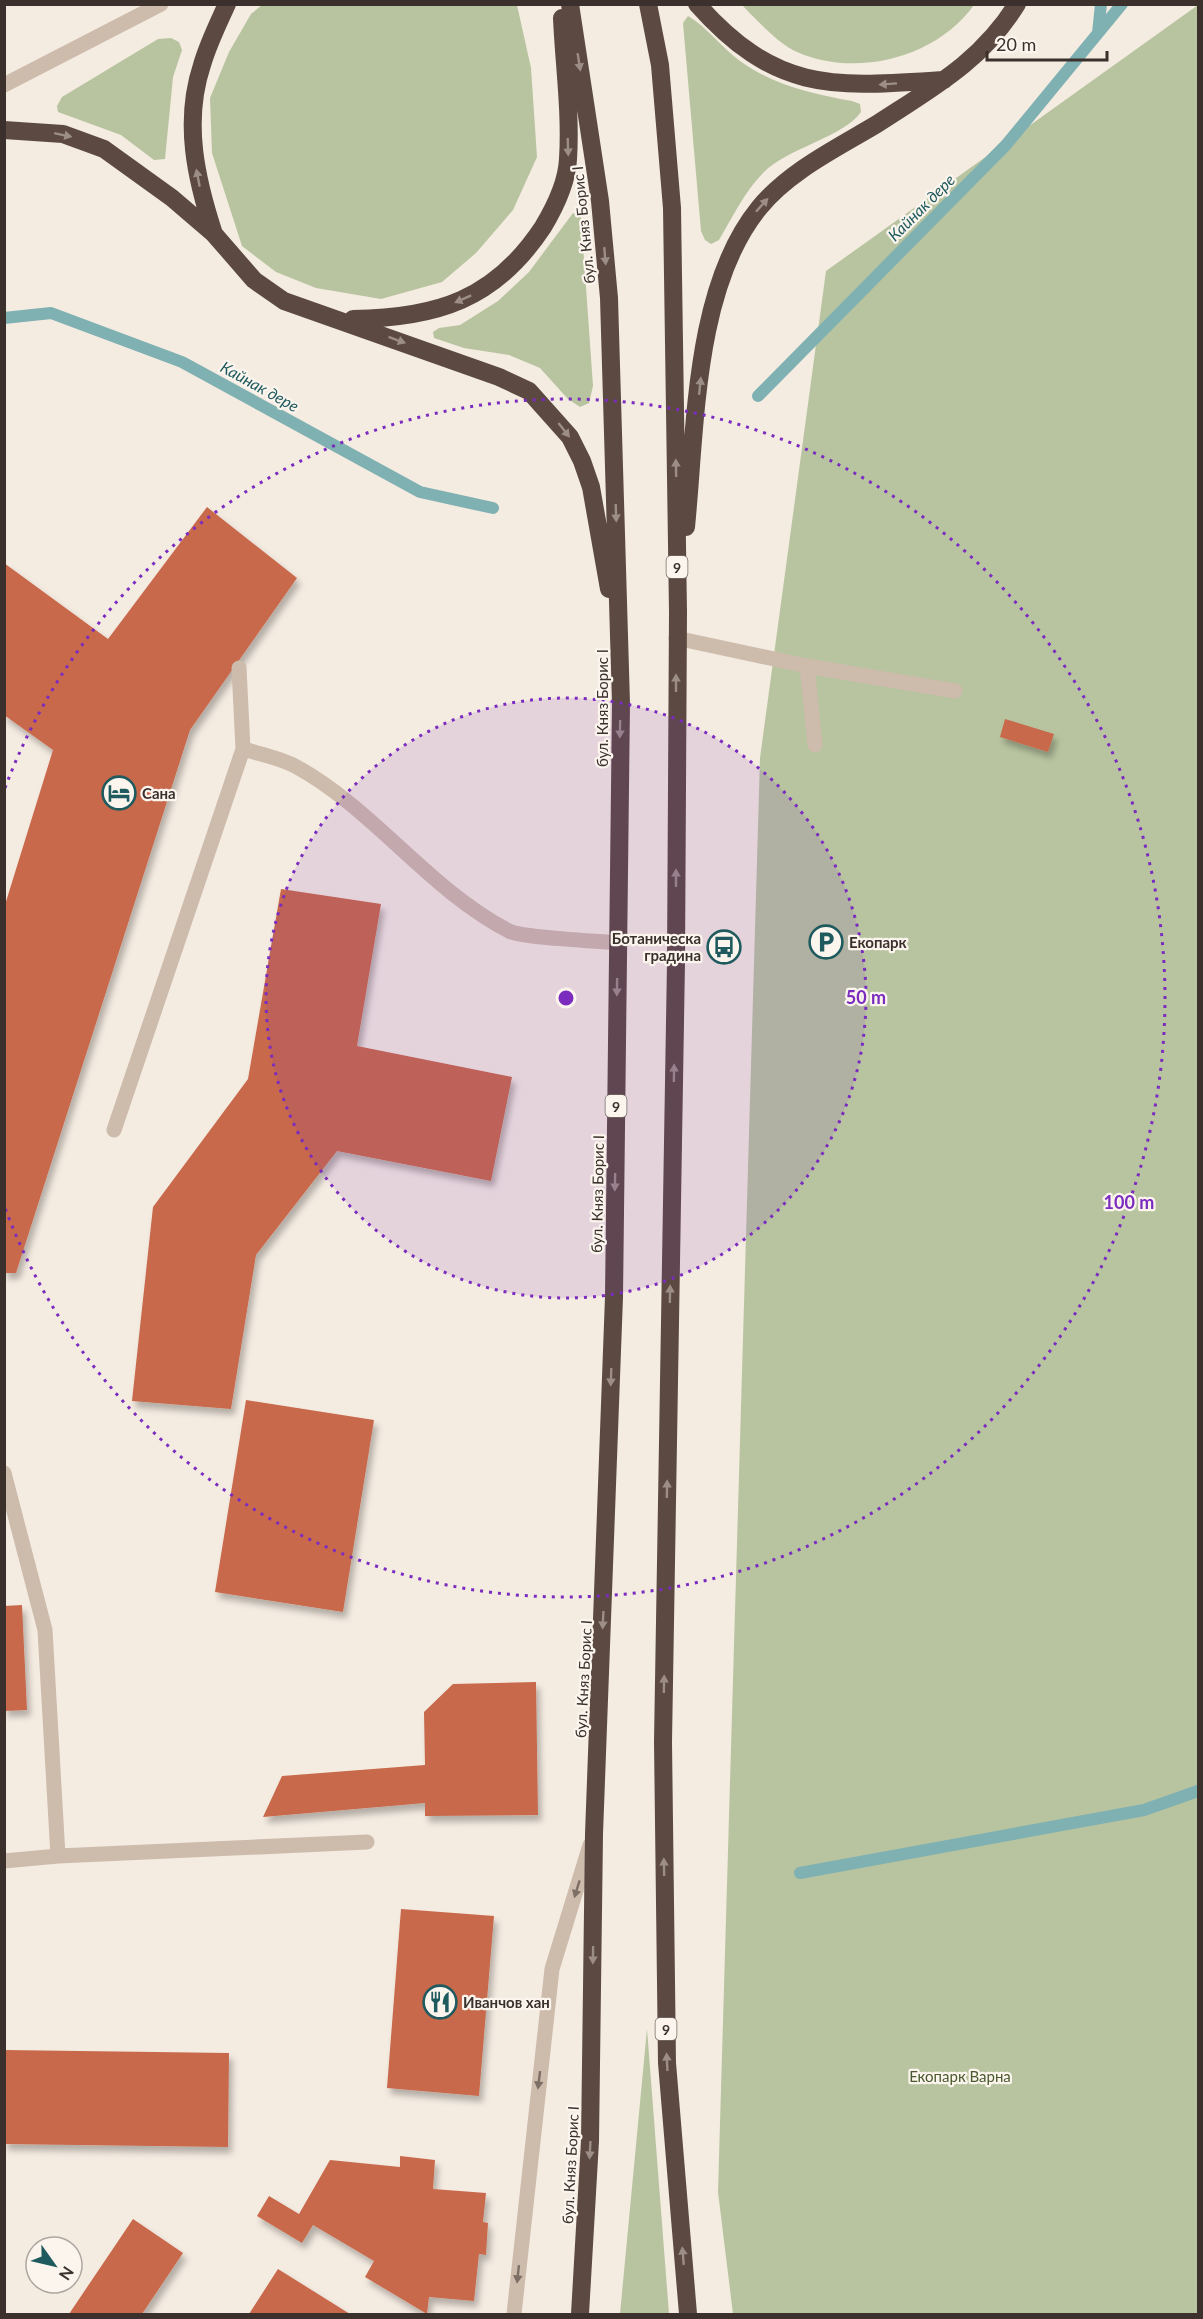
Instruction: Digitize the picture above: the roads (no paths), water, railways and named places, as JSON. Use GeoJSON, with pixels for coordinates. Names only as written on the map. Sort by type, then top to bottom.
{"type":"FeatureCollection","features":[{"type":"Feature","properties":{"kind":"highway"},"geometry":{"type":"LineString","coordinates":[[214,234],[201,194],[193,148],[194,106],[201,66],[227,4]]}},
{"type":"Feature","properties":{"kind":"highway"},"geometry":{"type":"LineString","coordinates":[[342,320],[412,316],[443,308],[484,287],[504,273],[530,247],[558,197],[568,160],[562,4]]}},
{"type":"Feature","properties":{"kind":"highway","name":"бул. Княз Борис I"},"geometry":{"type":"LineString","coordinates":[[570,4],[600,201],[609,298],[620,650],[613,1309],[594,1834],[590,2141],[580,2314]]}},
{"type":"Feature","properties":{"kind":"highway","name":"9"},"geometry":{"type":"LineString","coordinates":[[648,4],[660,65],[672,208],[678,612],[676,638],[676,962],[663,1742],[667,2063],[688,2314]]}},
{"type":"Feature","properties":{"kind":"highway"},"geometry":{"type":"LineString","coordinates":[[697,4],[735,42],[761,60],[797,76],[838,84],[946,80]]}},
{"type":"Feature","properties":{"kind":"highway"},"geometry":{"type":"LineString","coordinates":[[678,612],[705,341],[719,283],[729,256],[760,207],[778,189],[800,172],[946,80],[1002,30],[1017,4]]}},
{"type":"Feature","properties":{"kind":"highway"},"geometry":{"type":"LineString","coordinates":[[4,130],[63,134],[104,148],[140,172],[214,234],[254,280],[284,301],[499,377],[529,391],[570,437],[582,461],[591,488],[620,650]]}},
{"type":"Feature","properties":{"kind":"street"},"geometry":{"type":"LineString","coordinates":[[4,85],[161,4]]}},
{"type":"Feature","properties":{"kind":"street"},"geometry":{"type":"LineString","coordinates":[[676,638],[807,666],[955,692]]}},
{"type":"Feature","properties":{"kind":"street"},"geometry":{"type":"LineString","coordinates":[[807,666],[815,745]]}},
{"type":"Feature","properties":{"kind":"street"},"geometry":{"type":"LineString","coordinates":[[114,1130],[243,749],[239,668]]}},
{"type":"Feature","properties":{"kind":"street"},"geometry":{"type":"LineString","coordinates":[[243,749],[294,765],[347,801],[409,858],[458,896],[511,932],[618,943]]}},
{"type":"Feature","properties":{"kind":"street"},"geometry":{"type":"LineString","coordinates":[[4,1473],[45,1630],[58,1856]]}},
{"type":"Feature","properties":{"kind":"street"},"geometry":{"type":"LineString","coordinates":[[514,2314],[552,1969],[594,1834]]}},
{"type":"Feature","properties":{"kind":"street"},"geometry":{"type":"LineString","coordinates":[[4,1861],[58,1856],[367,1842]]}},
{"type":"Feature","properties":{"kind":"waterway","name":"Кайнак дере"},"geometry":{"type":"LineString","coordinates":[[1098,33],[1101,4]]}},
{"type":"Feature","properties":{"kind":"waterway","name":"Кайнак дере"},"geometry":{"type":"LineString","coordinates":[[758,396],[1006,145],[1122,4]]}},
{"type":"Feature","properties":{"kind":"waterway","name":"Кайнак дере"},"geometry":{"type":"LineString","coordinates":[[4,318],[51,313],[182,362],[420,492],[493,508]]}},
{"type":"Feature","properties":{"kind":"waterway"},"geometry":{"type":"LineString","coordinates":[[800,1873],[1144,1810],[1198,1791]]}},
{"type":"Feature","properties":{"kind":"place","name":"Сана"},"geometry":{"type":"Point","coordinates":[119,793]}},
{"type":"Feature","properties":{"kind":"place","name":"Екопарк"},"geometry":{"type":"Point","coordinates":[826,942]}},
{"type":"Feature","properties":{"kind":"place","name":"Ботаническа градина"},"geometry":{"type":"Point","coordinates":[724,947]}},
{"type":"Feature","properties":{"kind":"place","name":"Иванчов хан"},"geometry":{"type":"Point","coordinates":[440,2002]}},
{"type":"Feature","properties":{"kind":"park label","name":"Екопарк Варна"},"geometry":{"type":"Point","coordinates":[960,2076]}}]}
